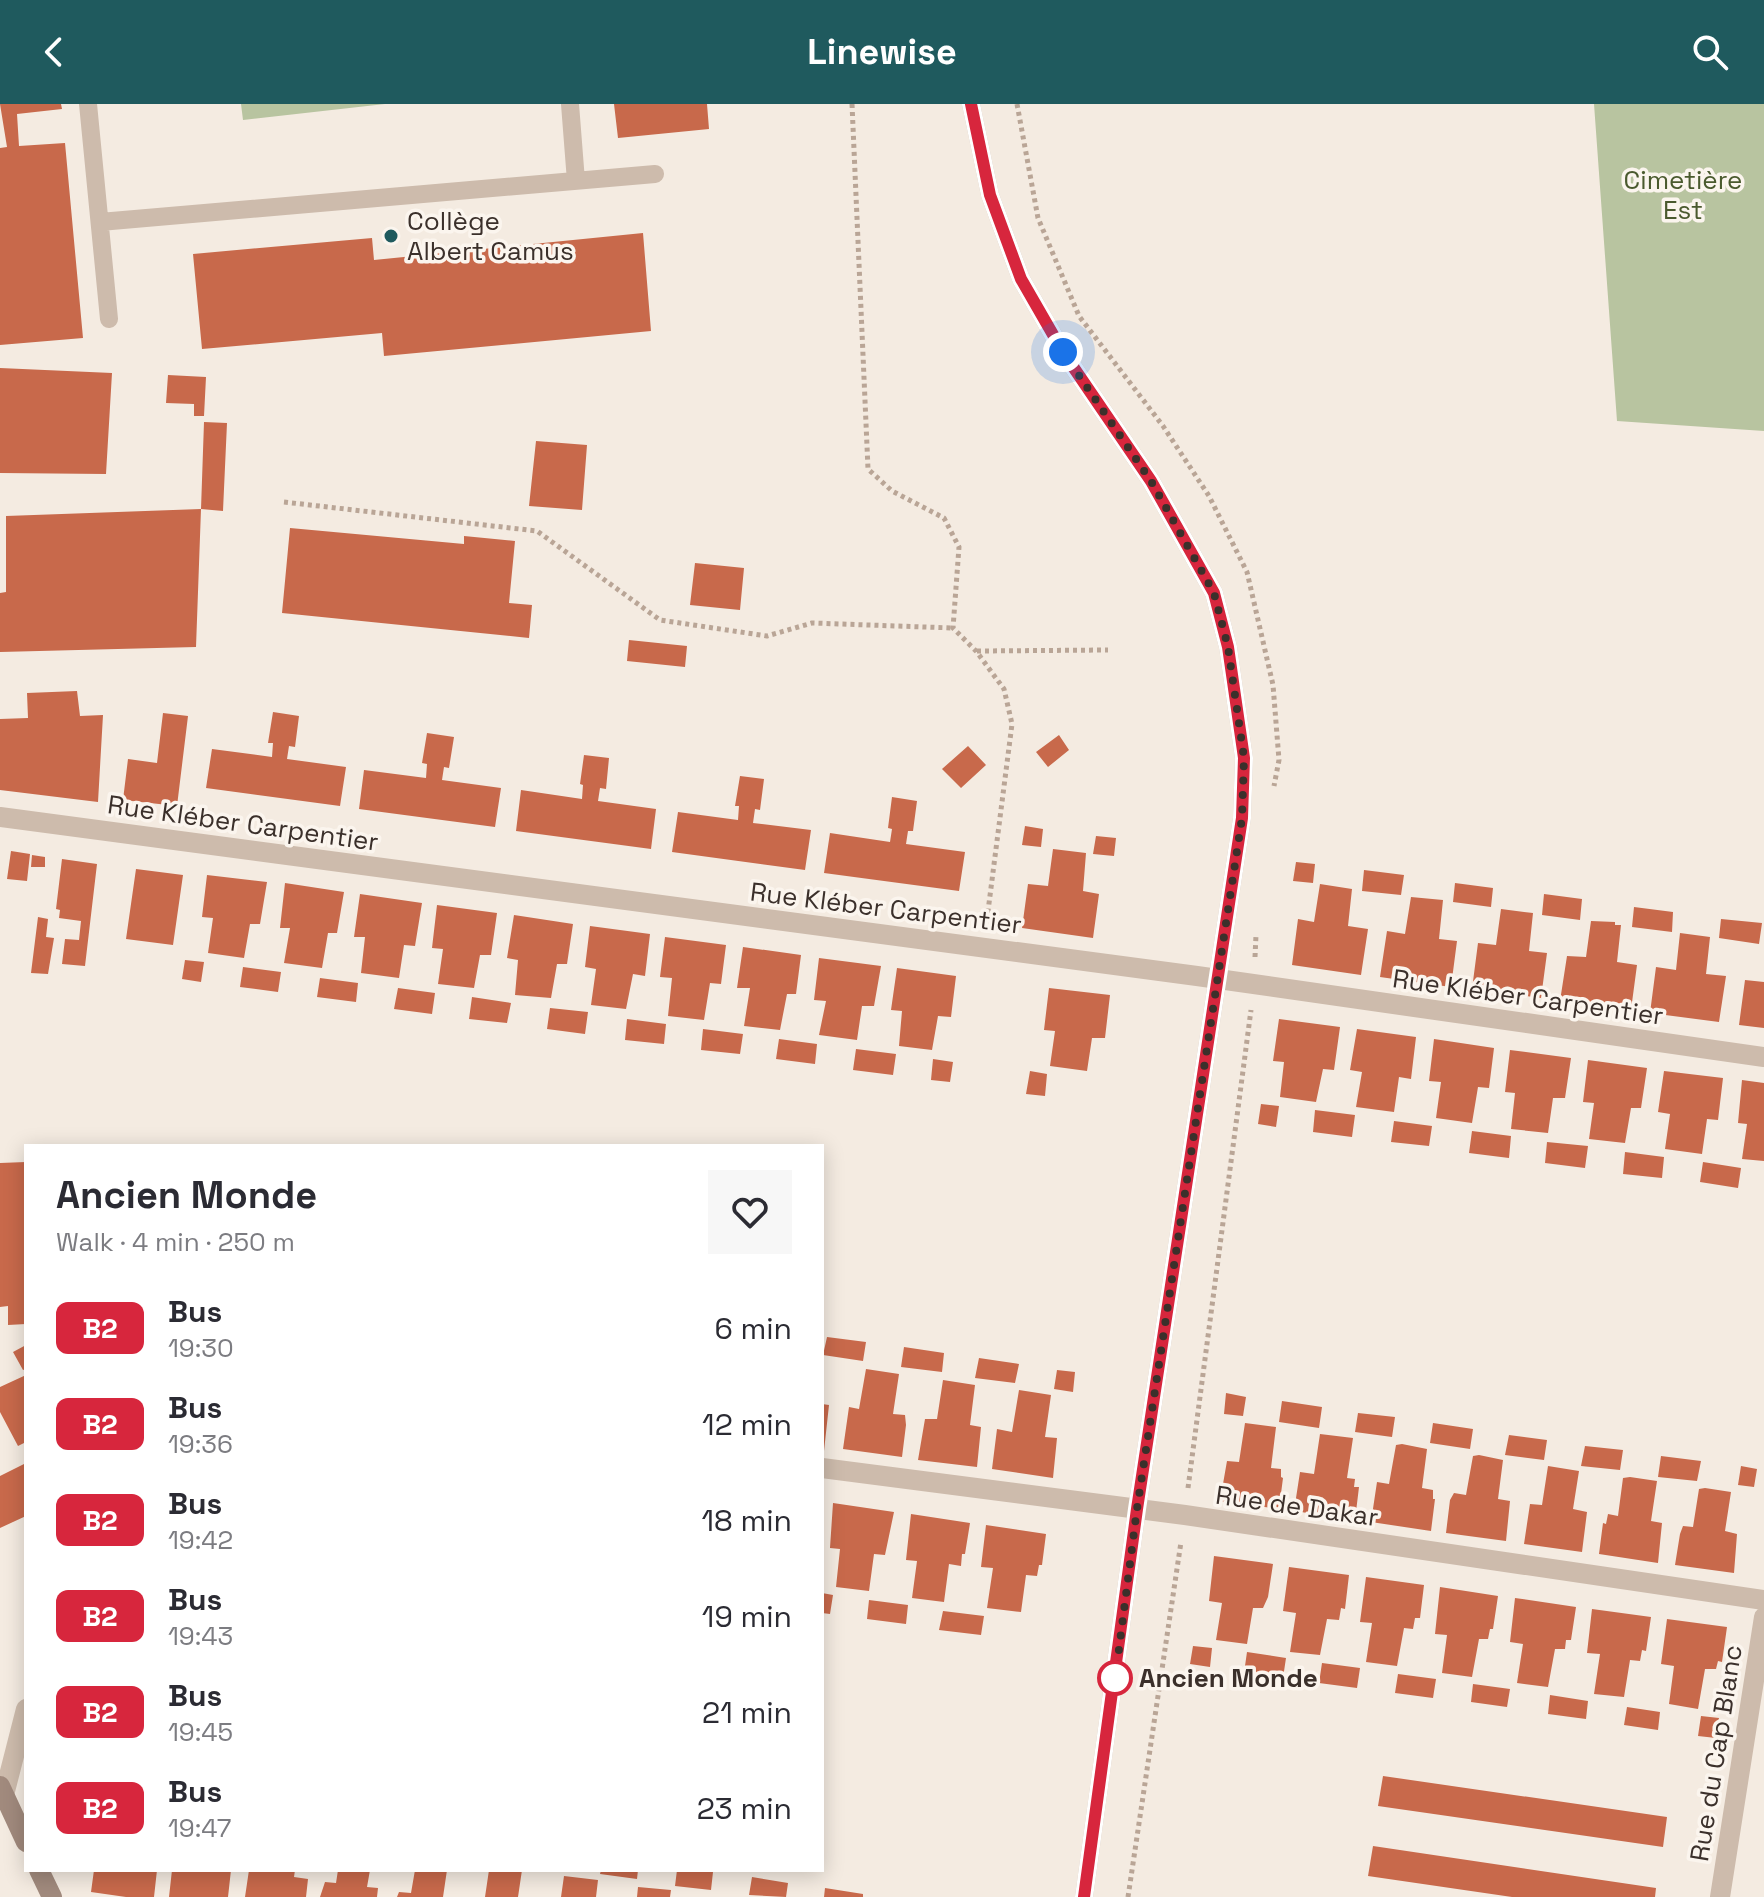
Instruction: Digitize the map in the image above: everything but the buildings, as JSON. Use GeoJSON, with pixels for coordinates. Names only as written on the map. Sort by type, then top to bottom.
{"type":"FeatureCollection","features":[{"type":"Feature","properties":{"kind":"street","name":"Rue Kléber Carpentier"},"geometry":{"type":"LineString","coordinates":[[0,817],[1217,979],[1764,1057]]}},
{"type":"Feature","properties":{"kind":"street","name":"Rue de Dakar"},"geometry":{"type":"LineString","coordinates":[[824,1468],[1137,1509],[1764,1600]]}},
{"type":"Feature","properties":{"kind":"street","name":"Rue du Cap Blanc"},"geometry":{"type":"LineString","coordinates":[[1720,1897],[1764,1617]]}},
{"type":"Feature","properties":{"kind":"street"},"geometry":{"type":"LineString","coordinates":[[24,1716],[2,1790],[24,1838]]}},
{"type":"Feature","properties":{"kind":"street"},"geometry":{"type":"LineString","coordinates":[[40,1872],[52,1897]]}},
{"type":"Feature","properties":{"kind":"lane"},"geometry":{"type":"LineString","coordinates":[[88,104],[109,319]]}},
{"type":"Feature","properties":{"kind":"lane"},"geometry":{"type":"LineString","coordinates":[[570,104],[576,181]]}},
{"type":"Feature","properties":{"kind":"lane"},"geometry":{"type":"LineString","coordinates":[[971,104],[990,195],[1021,279],[1063,352],[1151,481],[1214,593],[1228,647],[1244,758],[1242,818],[1137,1509],[1084,1897]]}},
{"type":"Feature","properties":{"kind":"lane"},"geometry":{"type":"LineString","coordinates":[[100,222],[655,174]]}},
{"type":"Feature","properties":{"kind":"path"},"geometry":{"type":"LineString","coordinates":[[852,104],[868,469],[892,491],[944,518],[959,547],[953,628]]}},
{"type":"Feature","properties":{"kind":"path"},"geometry":{"type":"LineString","coordinates":[[284,502],[537,531],[660,620],[767,636],[812,623],[953,628],[976,651],[1004,689],[1012,724],[983,948]]}},
{"type":"Feature","properties":{"kind":"path"},"geometry":{"type":"LineString","coordinates":[[976,651],[1108,650]]}},
{"type":"Feature","properties":{"kind":"green space"},"geometry":{"type":"Polygon","coordinates":[[[241,104],[385,104],[243,120],[241,104]]]}},
{"type":"Feature","properties":{"kind":"green space","name":"Cimetière Est"},"geometry":{"type":"Polygon","coordinates":[[[1594,104],[1764,104],[1764,431],[1617,421],[1594,104]]]}},
{"type":"Feature","properties":{"kind":"bus line","name":"B2"},"geometry":{"type":"LineString","coordinates":[[971,104],[990,195],[1021,279],[1063,352],[1151,481],[1214,593],[1228,647],[1244,758],[1242,818],[1137,1509],[1084,1897]]}},
{"type":"Feature","properties":{"kind":"place","name":"Collège Albert Camus"},"geometry":{"type":"Point","coordinates":[391,236]}},
{"type":"Feature","properties":{"kind":"place","name":"Ancien Monde"},"geometry":{"type":"Point","coordinates":[1115,1678]}},
{"type":"Feature","properties":{"kind":"route"},"geometry":{"type":"LineString","coordinates":[[1063,352],[1151,481],[1214,593],[1228,647],[1244,758],[1242,818],[1137,1509],[1114,1688],[1115,1678]]}}]}
